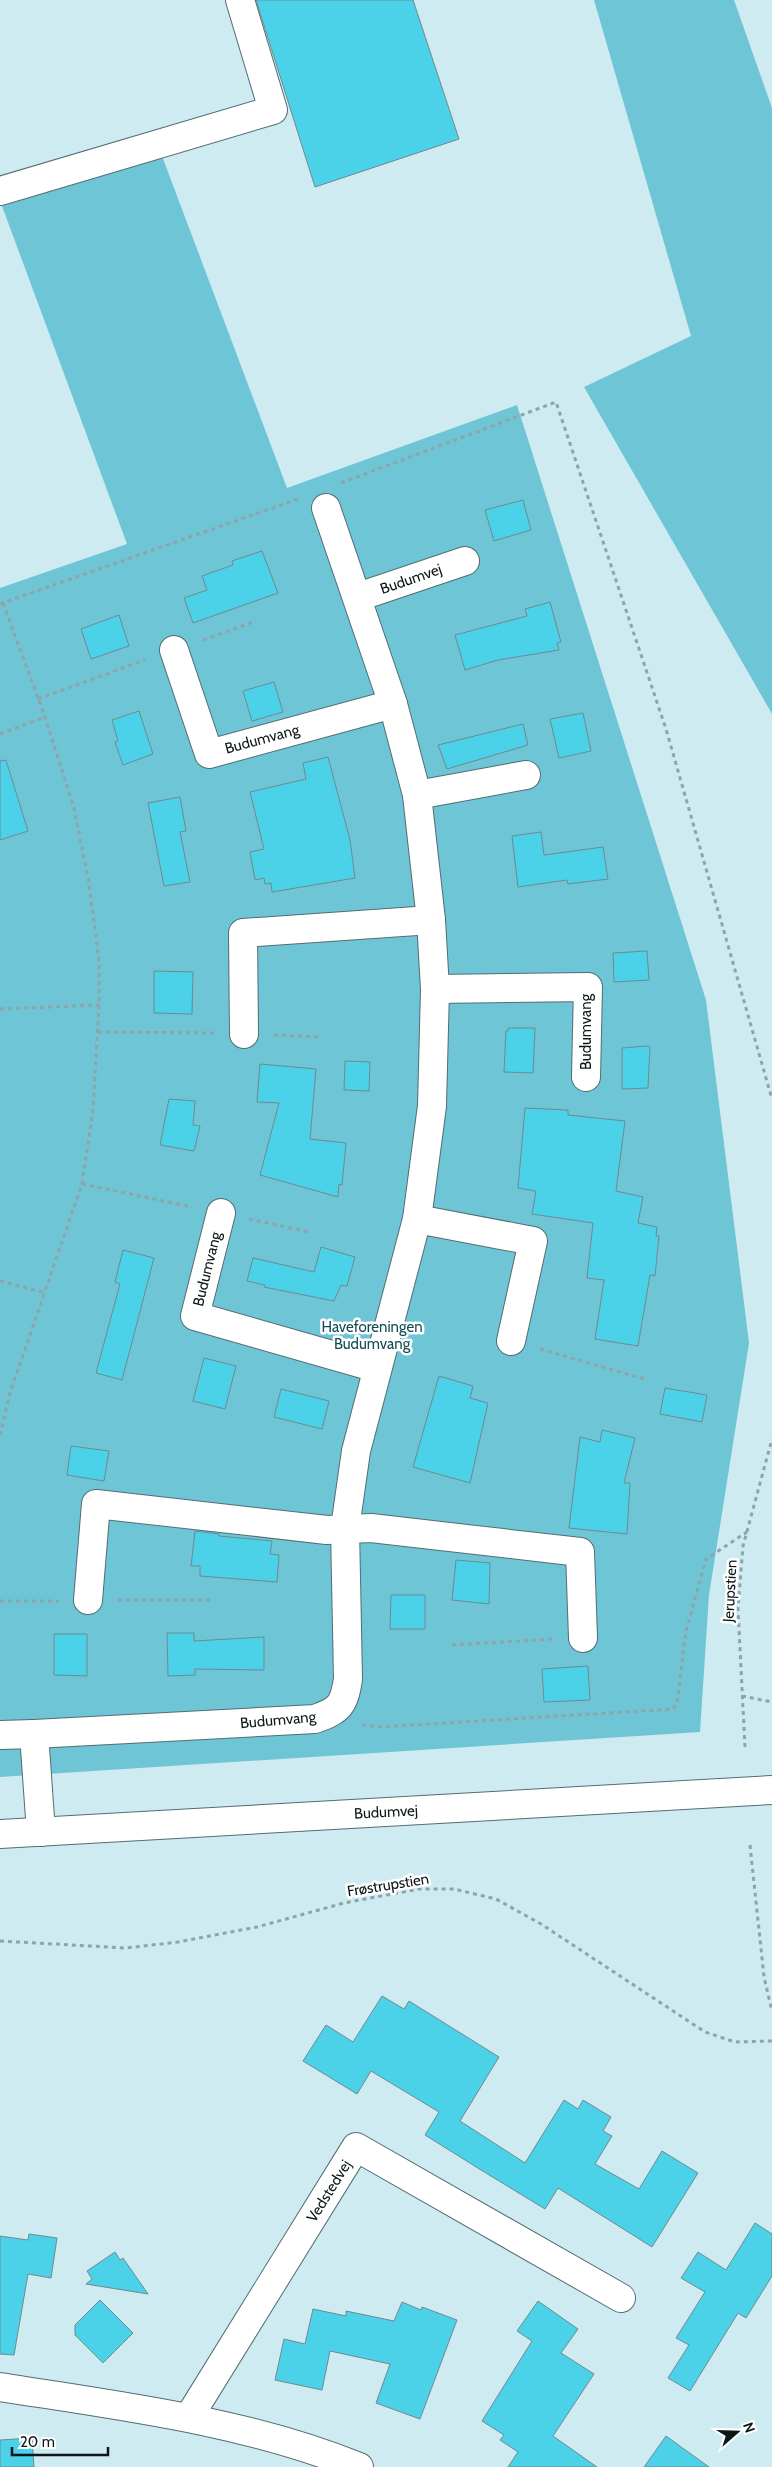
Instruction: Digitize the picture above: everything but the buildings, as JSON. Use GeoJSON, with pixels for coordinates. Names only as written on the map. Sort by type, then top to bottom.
{"type":"FeatureCollection","features":[{"type":"Feature","properties":{"kind":"street"},"geometry":{"type":"LineString","coordinates":[[0,191],[273,110],[240,0]]}},
{"type":"Feature","properties":{"kind":"street","name":"Budumvang"},"geometry":{"type":"LineString","coordinates":[[0,1735],[315,1719],[335,1712],[345,1698],[348,1679],[345,1528],[356,1451],[417,1219],[432,1106],[435,989],[432,920],[417,795],[393,704],[358,597],[314,502]]}},
{"type":"Feature","properties":{"kind":"street","name":"Budumvej"},"geometry":{"type":"LineString","coordinates":[[358,597],[465,561]]}},
{"type":"Feature","properties":{"kind":"street","name":"Budumvang"},"geometry":{"type":"LineString","coordinates":[[174,650],[209,754],[393,704]]}},
{"type":"Feature","properties":{"kind":"street"},"geometry":{"type":"LineString","coordinates":[[417,795],[526,775]]}},
{"type":"Feature","properties":{"kind":"street"},"geometry":{"type":"LineString","coordinates":[[244,1034],[243,933],[432,920]]}},
{"type":"Feature","properties":{"kind":"street","name":"Budumvang"},"geometry":{"type":"LineString","coordinates":[[435,989],[588,987],[586,1077]]}},
{"type":"Feature","properties":{"kind":"street","name":"Budumvang"},"geometry":{"type":"LineString","coordinates":[[221,1213],[195,1316],[377,1368]]}},
{"type":"Feature","properties":{"kind":"street"},"geometry":{"type":"LineString","coordinates":[[417,1219],[533,1241],[512,1340]]}},
{"type":"Feature","properties":{"kind":"street"},"geometry":{"type":"LineString","coordinates":[[88,1600],[96,1504],[327,1530],[371,1528],[580,1552],[582,1638]]}},
{"type":"Feature","properties":{"kind":"street"},"geometry":{"type":"LineString","coordinates":[[34,1734],[41,1832]]}},
{"type":"Feature","properties":{"kind":"street","name":"Budumvej"},"geometry":{"type":"LineString","coordinates":[[0,1834],[772,1790]]}},
{"type":"Feature","properties":{"kind":"street","name":"Vedstedvej"},"geometry":{"type":"LineString","coordinates":[[189,2417],[356,2147],[621,2298]]}},
{"type":"Feature","properties":{"kind":"street"},"geometry":{"type":"LineString","coordinates":[[0,2387],[189,2417],[316,2450],[359,2467]]}},
{"type":"Feature","properties":{"kind":"path"},"geometry":{"type":"LineString","coordinates":[[338,484],[556,402],[666,729],[772,1099]]}},
{"type":"Feature","properties":{"kind":"path"},"geometry":{"type":"LineString","coordinates":[[0,1435],[10,1393],[82,1184],[93,1110],[99,1005],[99,961],[89,883],[74,808],[45,718],[1,604],[314,502]]}},
{"type":"Feature","properties":{"kind":"path"},"geometry":{"type":"LineString","coordinates":[[38,699],[256,621]]}},
{"type":"Feature","properties":{"kind":"path"},"geometry":{"type":"LineString","coordinates":[[0,734],[45,718]]}},
{"type":"Feature","properties":{"kind":"path"},"geometry":{"type":"LineString","coordinates":[[0,1009],[99,1005]]}},
{"type":"Feature","properties":{"kind":"path"},"geometry":{"type":"LineString","coordinates":[[98,1032],[320,1037]]}},
{"type":"Feature","properties":{"kind":"path"},"geometry":{"type":"LineString","coordinates":[[82,1184],[309,1232]]}},
{"type":"Feature","properties":{"kind":"path"},"geometry":{"type":"LineString","coordinates":[[0,1281],[46,1293]]}},
{"type":"Feature","properties":{"kind":"path"},"geometry":{"type":"LineString","coordinates":[[512,1340],[648,1380]]}},
{"type":"Feature","properties":{"kind":"path","name":"Jerupstien"},"geometry":{"type":"LineString","coordinates":[[745,1747],[738,1609],[743,1546],[772,1439]]}},
{"type":"Feature","properties":{"kind":"path"},"geometry":{"type":"LineString","coordinates":[[335,1712],[355,1724],[379,1727],[673,1709],[677,1704],[686,1631],[706,1559],[747,1532]]}},
{"type":"Feature","properties":{"kind":"path"},"geometry":{"type":"LineString","coordinates":[[0,1601],[214,1600]]}},
{"type":"Feature","properties":{"kind":"path"},"geometry":{"type":"LineString","coordinates":[[452,1646],[582,1638]]}},
{"type":"Feature","properties":{"kind":"path"},"geometry":{"type":"LineString","coordinates":[[742,1696],[772,1702]]}},
{"type":"Feature","properties":{"kind":"path"},"geometry":{"type":"LineString","coordinates":[[750,1845],[764,1977],[772,2010]]}},
{"type":"Feature","properties":{"kind":"path","name":"Frøstrupstien"},"geometry":{"type":"LineString","coordinates":[[0,1940],[126,1948],[178,1942],[257,1927],[344,1903],[419,1888],[454,1889],[496,1899],[541,1924],[705,2032],[735,2042],[772,2042]]}},
{"type":"Feature","properties":{"kind":"green space"},"geometry":{"type":"Polygon","coordinates":[[[594,0],[734,0],[772,108],[772,714],[584,387],[691,336],[594,0]]]}},
{"type":"Feature","properties":{"kind":"green space","name":"Haveforeningen Budumvang"},"geometry":{"type":"Polygon","coordinates":[[[162,156],[287,488],[517,405],[706,1000],[749,1343],[709,1595],[700,1732],[0,1777],[0,588],[127,544],[2,206],[162,156]]]}}]}
